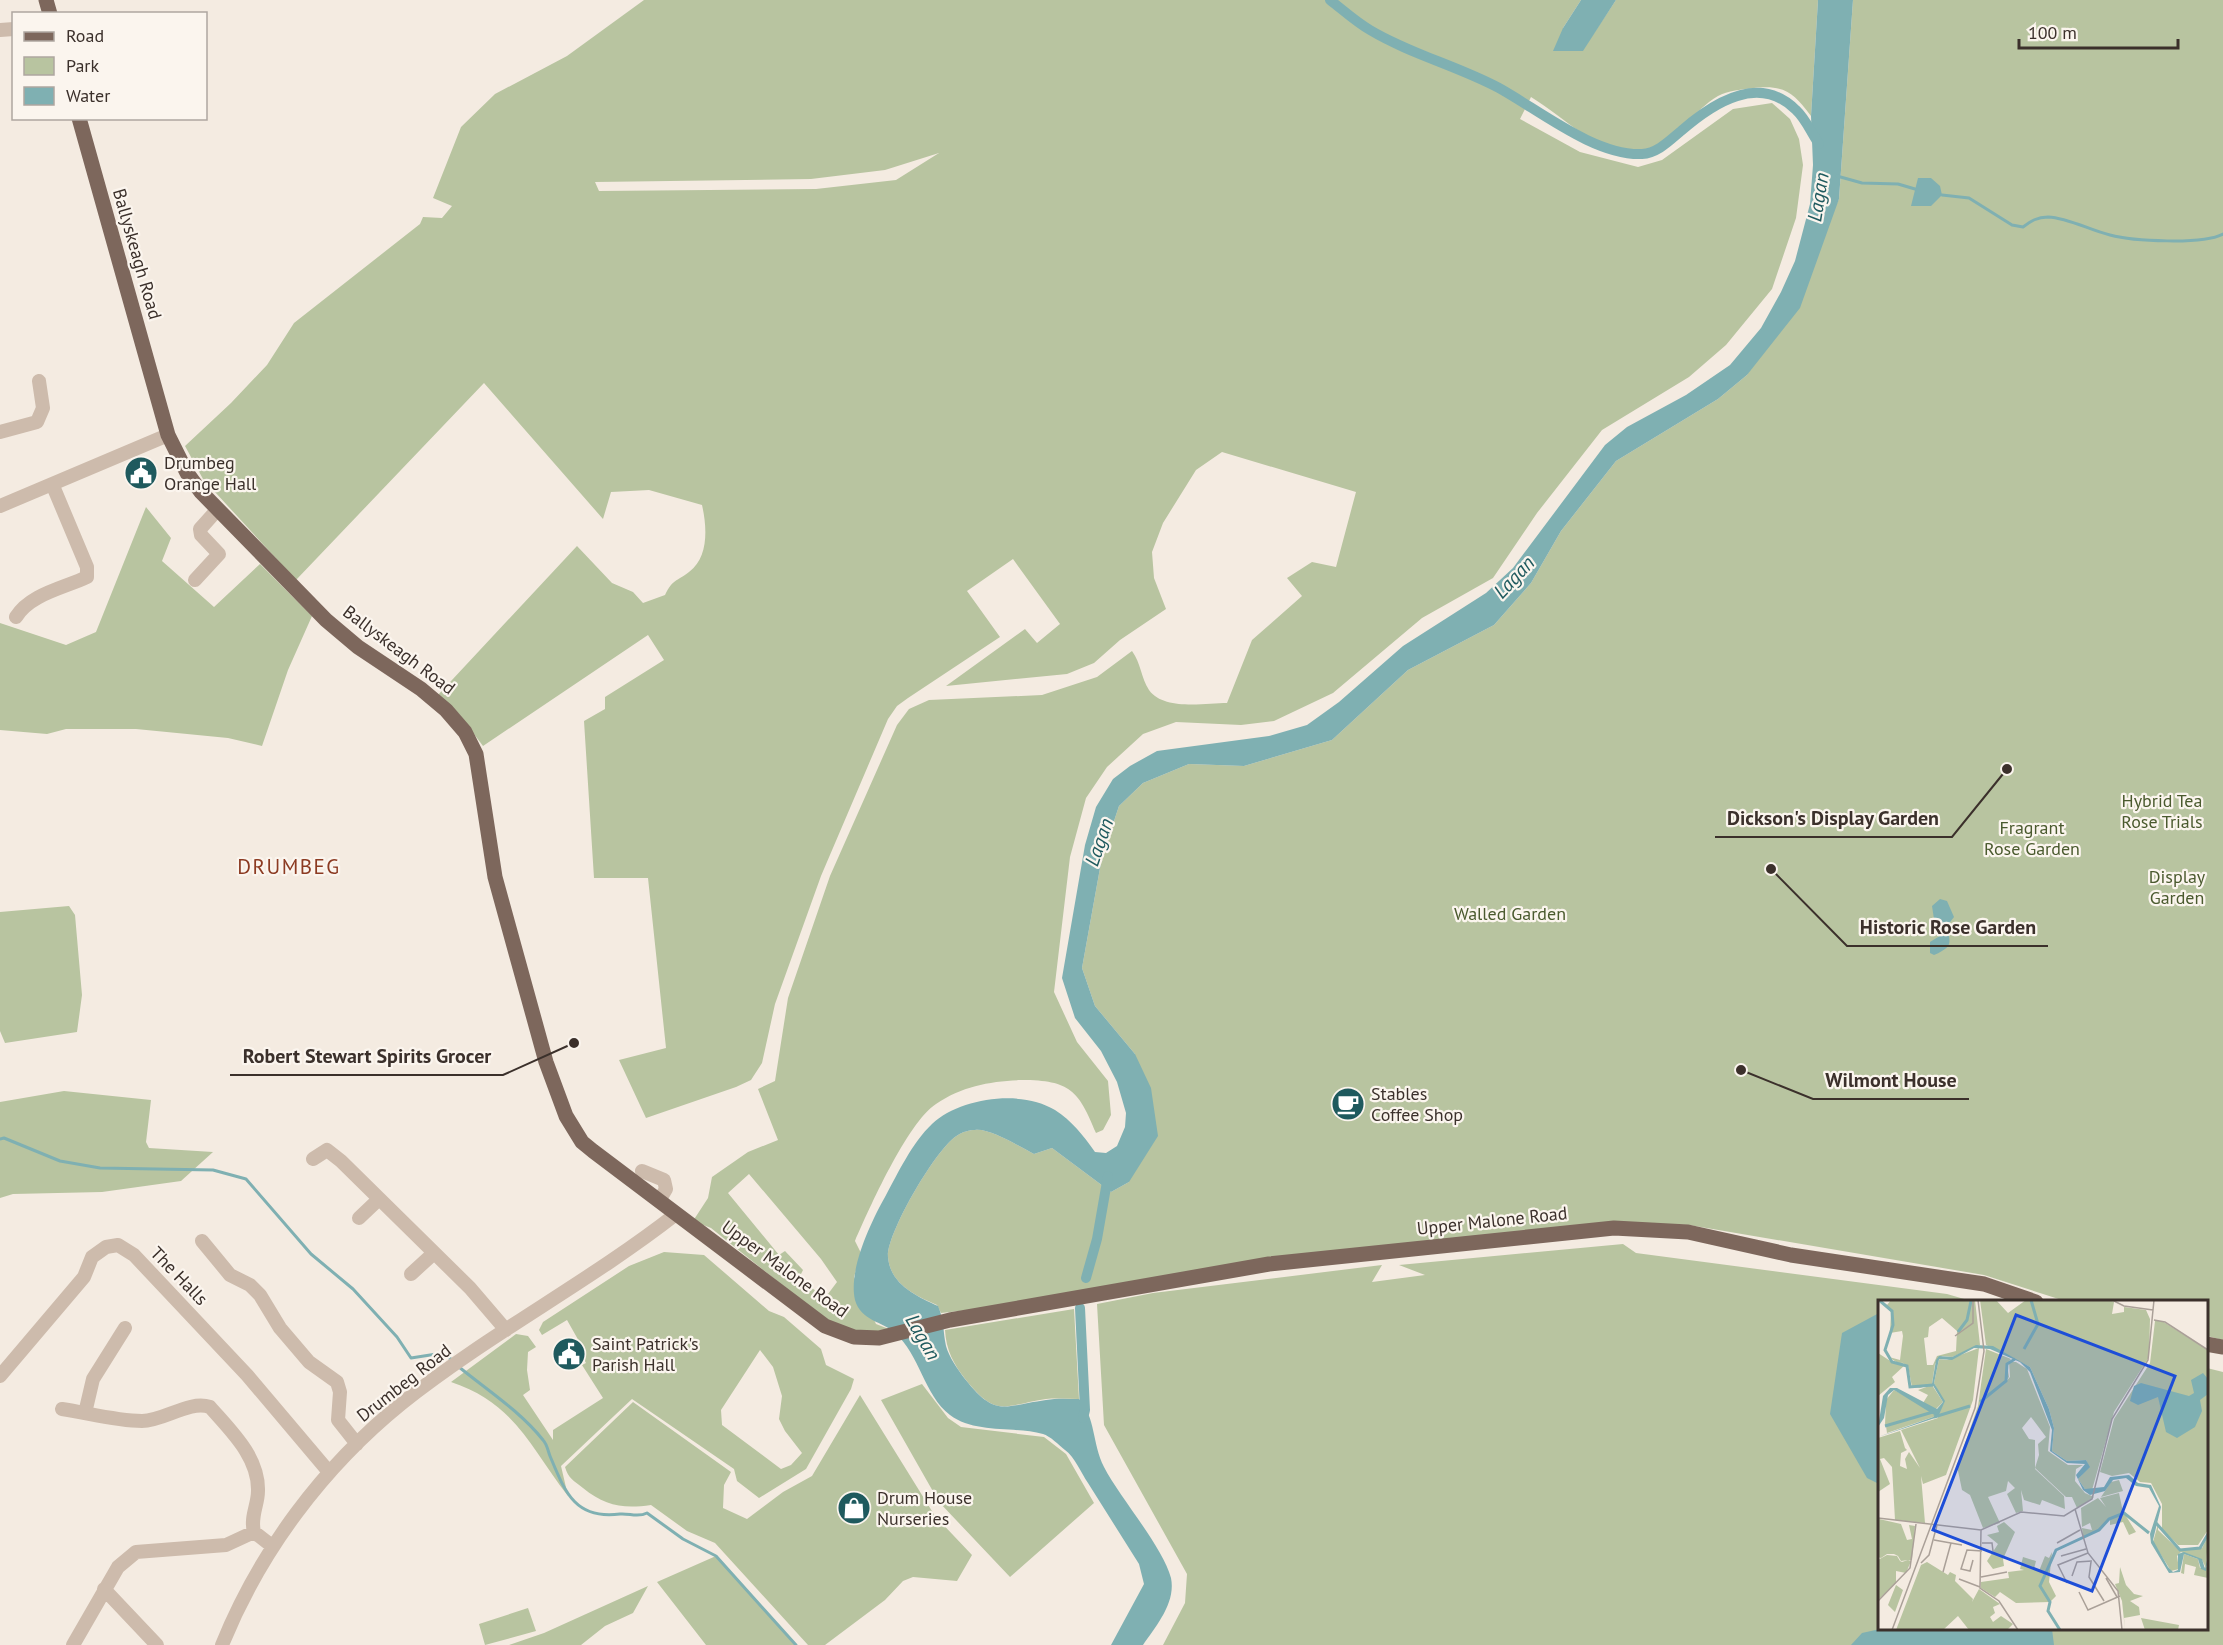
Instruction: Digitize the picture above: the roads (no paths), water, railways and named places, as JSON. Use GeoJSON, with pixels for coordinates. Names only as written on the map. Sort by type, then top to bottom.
{"type":"FeatureCollection","features":[{"type":"Feature","properties":{"kind":"main road","name":"Ballyskeagh Road"},"geometry":{"type":"LineString","coordinates":[[80,120],[168,435],[187,473],[217,510],[337,630],[421,689],[446,710],[465,732],[476,754],[495,877],[536,1029],[559,1101],[582,1142],[676,1214]]}},
{"type":"Feature","properties":{"kind":"main road","name":"Upper Malone Road"},"geometry":{"type":"LineString","coordinates":[[676,1214],[825,1326],[854,1337],[879,1338],[950,1320],[1269,1264],[1614,1228],[1688,1232],[1791,1255],[1984,1284],[2030,1300]]}},
{"type":"Feature","properties":{"kind":"main road"},"geometry":{"type":"LineString","coordinates":[[2208,1344],[2223,1347]]}},
{"type":"Feature","properties":{"kind":"street"},"geometry":{"type":"LineString","coordinates":[[0,432],[37,422],[43,408],[39,381]]}},
{"type":"Feature","properties":{"kind":"street"},"geometry":{"type":"LineString","coordinates":[[0,506],[53,486],[168,435]]}},
{"type":"Feature","properties":{"kind":"street"},"geometry":{"type":"LineString","coordinates":[[16,617],[22,608],[37,598],[87,577],[87,567],[53,486]]}},
{"type":"Feature","properties":{"kind":"street"},"geometry":{"type":"LineString","coordinates":[[195,580],[219,554],[201,535],[200,529],[217,510]]}},
{"type":"Feature","properties":{"kind":"street"},"geometry":{"type":"LineString","coordinates":[[313,1159],[327,1150],[434,1252],[506,1330]]}},
{"type":"Feature","properties":{"kind":"street"},"geometry":{"type":"LineString","coordinates":[[642,1171],[664,1180],[666,1189],[659,1201]]}},
{"type":"Feature","properties":{"kind":"street"},"geometry":{"type":"LineString","coordinates":[[359,1218],[379,1199]]}},
{"type":"Feature","properties":{"kind":"street","name":"Drumbeg Road"},"geometry":{"type":"LineString","coordinates":[[222,1645],[250,1584],[272,1546],[329,1472],[357,1444],[400,1405],[676,1214]]}},
{"type":"Feature","properties":{"kind":"street"},"geometry":{"type":"LineString","coordinates":[[202,1241],[230,1275],[250,1285],[260,1295],[280,1328],[309,1362],[337,1382],[340,1392],[338,1420],[357,1444]]}},
{"type":"Feature","properties":{"kind":"street","name":"The Halls"},"geometry":{"type":"LineString","coordinates":[[0,1376],[84,1277],[92,1257],[106,1247],[118,1245],[134,1255],[247,1375],[329,1472]]}},
{"type":"Feature","properties":{"kind":"street"},"geometry":{"type":"LineString","coordinates":[[411,1274],[434,1252]]}},
{"type":"Feature","properties":{"kind":"street"},"geometry":{"type":"LineString","coordinates":[[85,1413],[93,1379],[125,1328]]}},
{"type":"Feature","properties":{"kind":"street"},"geometry":{"type":"LineString","coordinates":[[62,1409],[141,1421],[161,1418],[203,1405],[210,1407],[254,1465],[258,1494],[252,1524],[254,1532],[272,1546]]}},
{"type":"Feature","properties":{"kind":"street"},"geometry":{"type":"LineString","coordinates":[[73,1645],[118,1567],[136,1552],[226,1545],[254,1532]]}},
{"type":"Feature","properties":{"kind":"street"},"geometry":{"type":"LineString","coordinates":[[104,1589],[157,1645]]}},
{"type":"Feature","properties":{"kind":"water"},"geometry":{"type":"Polygon","coordinates":[[[1581,0],[1616,0],[1583,51],[1553,51],[1563,28],[1581,0]]]}},
{"type":"Feature","properties":{"kind":"water","name":"Lagan"},"geometry":{"type":"Polygon","coordinates":[[[1818,0],[1853,0],[1839,199],[1800,308],[1747,375],[1718,399],[1616,461],[1561,531],[1531,583],[1494,625],[1408,670],[1332,740],[1244,766],[1189,764],[1143,783],[1119,806],[1102,857],[1082,968],[1095,1006],[1135,1054],[1151,1088],[1158,1136],[1129,1182],[1111,1192],[1052,1148],[1034,1154],[989,1132],[975,1130],[964,1132],[949,1142],[938,1155],[915,1191],[895,1230],[888,1257],[894,1275],[913,1293],[938,1306],[949,1355],[960,1372],[985,1400],[1001,1406],[1010,1406],[1050,1399],[1079,1399],[1084,1406],[1104,1467],[1151,1537],[1171,1578],[1171,1596],[1168,1605],[1143,1645],[1111,1645],[1144,1584],[1139,1564],[1075,1461],[1069,1453],[1043,1434],[971,1425],[950,1415],[934,1397],[903,1342],[890,1329],[867,1317],[858,1307],[855,1300],[855,1275],[862,1247],[879,1207],[912,1149],[932,1124],[958,1108],[974,1103],[1009,1098],[1041,1104],[1067,1119],[1095,1152],[1106,1153],[1117,1146],[1125,1127],[1126,1113],[1117,1082],[1101,1051],[1075,1018],[1062,978],[1085,845],[1096,807],[1113,779],[1130,766],[1157,751],[1269,736],[1307,725],[1339,702],[1403,646],[1486,593],[1513,568],[1605,445],[1627,427],[1686,395],[1730,365],[1761,328],[1795,261],[1810,204],[1813,165],[1811,116],[1818,0]]]}},
{"type":"Feature","properties":{"kind":"water"},"geometry":{"type":"Polygon","coordinates":[[[1918,178],[1931,178],[1940,186],[1942,195],[1931,206],[1911,206],[1918,178]]]}},
{"type":"Feature","properties":{"kind":"water"},"geometry":{"type":"Polygon","coordinates":[[[1940,899],[1947,901],[1954,917],[1947,926],[1948,946],[1934,955],[1930,953],[1930,942],[1943,934],[1942,925],[1934,919],[1932,906],[1940,899]]]}},
{"type":"Feature","properties":{"kind":"water"},"geometry":{"type":"Polygon","coordinates":[[[1878,1314],[1878,1484],[1867,1478],[1830,1414],[1842,1333],[1878,1314]]]}},
{"type":"Feature","properties":{"kind":"water"},"geometry":{"type":"Polygon","coordinates":[[[1878,1629],[2052,1630],[2054,1645],[1851,1645],[1862,1633],[1878,1629]]]}},
{"type":"Feature","properties":{"kind":"waterway"},"geometry":{"type":"LineString","coordinates":[[1330,0],[1370,30],[1499,88],[1568,130],[1605,148],[1624,153],[1648,153],[1663,146],[1722,102],[1752,93],[1767,94],[1782,99],[1800,114],[1819,144]]}},
{"type":"Feature","properties":{"kind":"waterway","name":"Lagan"},"geometry":{"type":"LineString","coordinates":[[1837,176],[1862,183],[1898,184],[1915,189]]}},
{"type":"Feature","properties":{"kind":"waterway"},"geometry":{"type":"LineString","coordinates":[[1942,195],[1969,198],[2012,225],[2023,227],[2034,220],[2048,217],[2110,235],[2134,239],[2184,241],[2200,240],[2223,234]]}},
{"type":"Feature","properties":{"kind":"waterway"},"geometry":{"type":"LineString","coordinates":[[0,1139],[4,1138],[60,1161],[100,1168],[213,1170],[246,1179],[311,1254],[353,1289],[397,1337],[411,1358],[443,1353],[452,1360]]}},
{"type":"Feature","properties":{"kind":"waterway"},"geometry":{"type":"LineString","coordinates":[[1086,1278],[1097,1239],[1108,1176]]}},
{"type":"Feature","properties":{"kind":"waterway"},"geometry":{"type":"LineString","coordinates":[[1080,1308],[1085,1410],[1083,1418]]}},
{"type":"Feature","properties":{"kind":"waterway"},"geometry":{"type":"LineString","coordinates":[[459,1367],[514,1410],[534,1429],[546,1443],[555,1469],[567,1492],[582,1508],[592,1513],[605,1515],[647,1513],[683,1539],[716,1556],[796,1645]]}},
{"type":"Feature","properties":{"kind":"place","name":"Drumbeg Orange Hall"},"geometry":{"type":"Point","coordinates":[141,473]}},
{"type":"Feature","properties":{"kind":"place","name":"Dickson's Display Garden"},"geometry":{"type":"Point","coordinates":[2007,769]}},
{"type":"Feature","properties":{"kind":"place","name":"Historic Rose Garden"},"geometry":{"type":"Point","coordinates":[1771,869]}},
{"type":"Feature","properties":{"kind":"place","name":"Robert Stewart Spirits Grocer"},"geometry":{"type":"Point","coordinates":[574,1043]}},
{"type":"Feature","properties":{"kind":"place","name":"Wilmont House"},"geometry":{"type":"Point","coordinates":[1741,1070]}},
{"type":"Feature","properties":{"kind":"place","name":"Stables Coffee Shop"},"geometry":{"type":"Point","coordinates":[1348,1104]}},
{"type":"Feature","properties":{"kind":"place","name":"Saint Patrick's Parish Hall"},"geometry":{"type":"Point","coordinates":[569,1354]}},
{"type":"Feature","properties":{"kind":"place","name":"Drum House Nurseries"},"geometry":{"type":"Point","coordinates":[854,1508]}},
{"type":"Feature","properties":{"kind":"district","name":"DRUMBEG"},"geometry":{"type":"Point","coordinates":[289,867]}},
{"type":"Feature","properties":{"kind":"park label","name":"Hybrid Tea Rose Trials"},"geometry":{"type":"Point","coordinates":[2162,811]}},
{"type":"Feature","properties":{"kind":"park label","name":"Fragrant Rose Garden"},"geometry":{"type":"Point","coordinates":[2032,838]}},
{"type":"Feature","properties":{"kind":"park label","name":"Display Garden"},"geometry":{"type":"Point","coordinates":[2177,887]}},
{"type":"Feature","properties":{"kind":"park label","name":"Walled Garden"},"geometry":{"type":"Point","coordinates":[1510,914]}}]}
